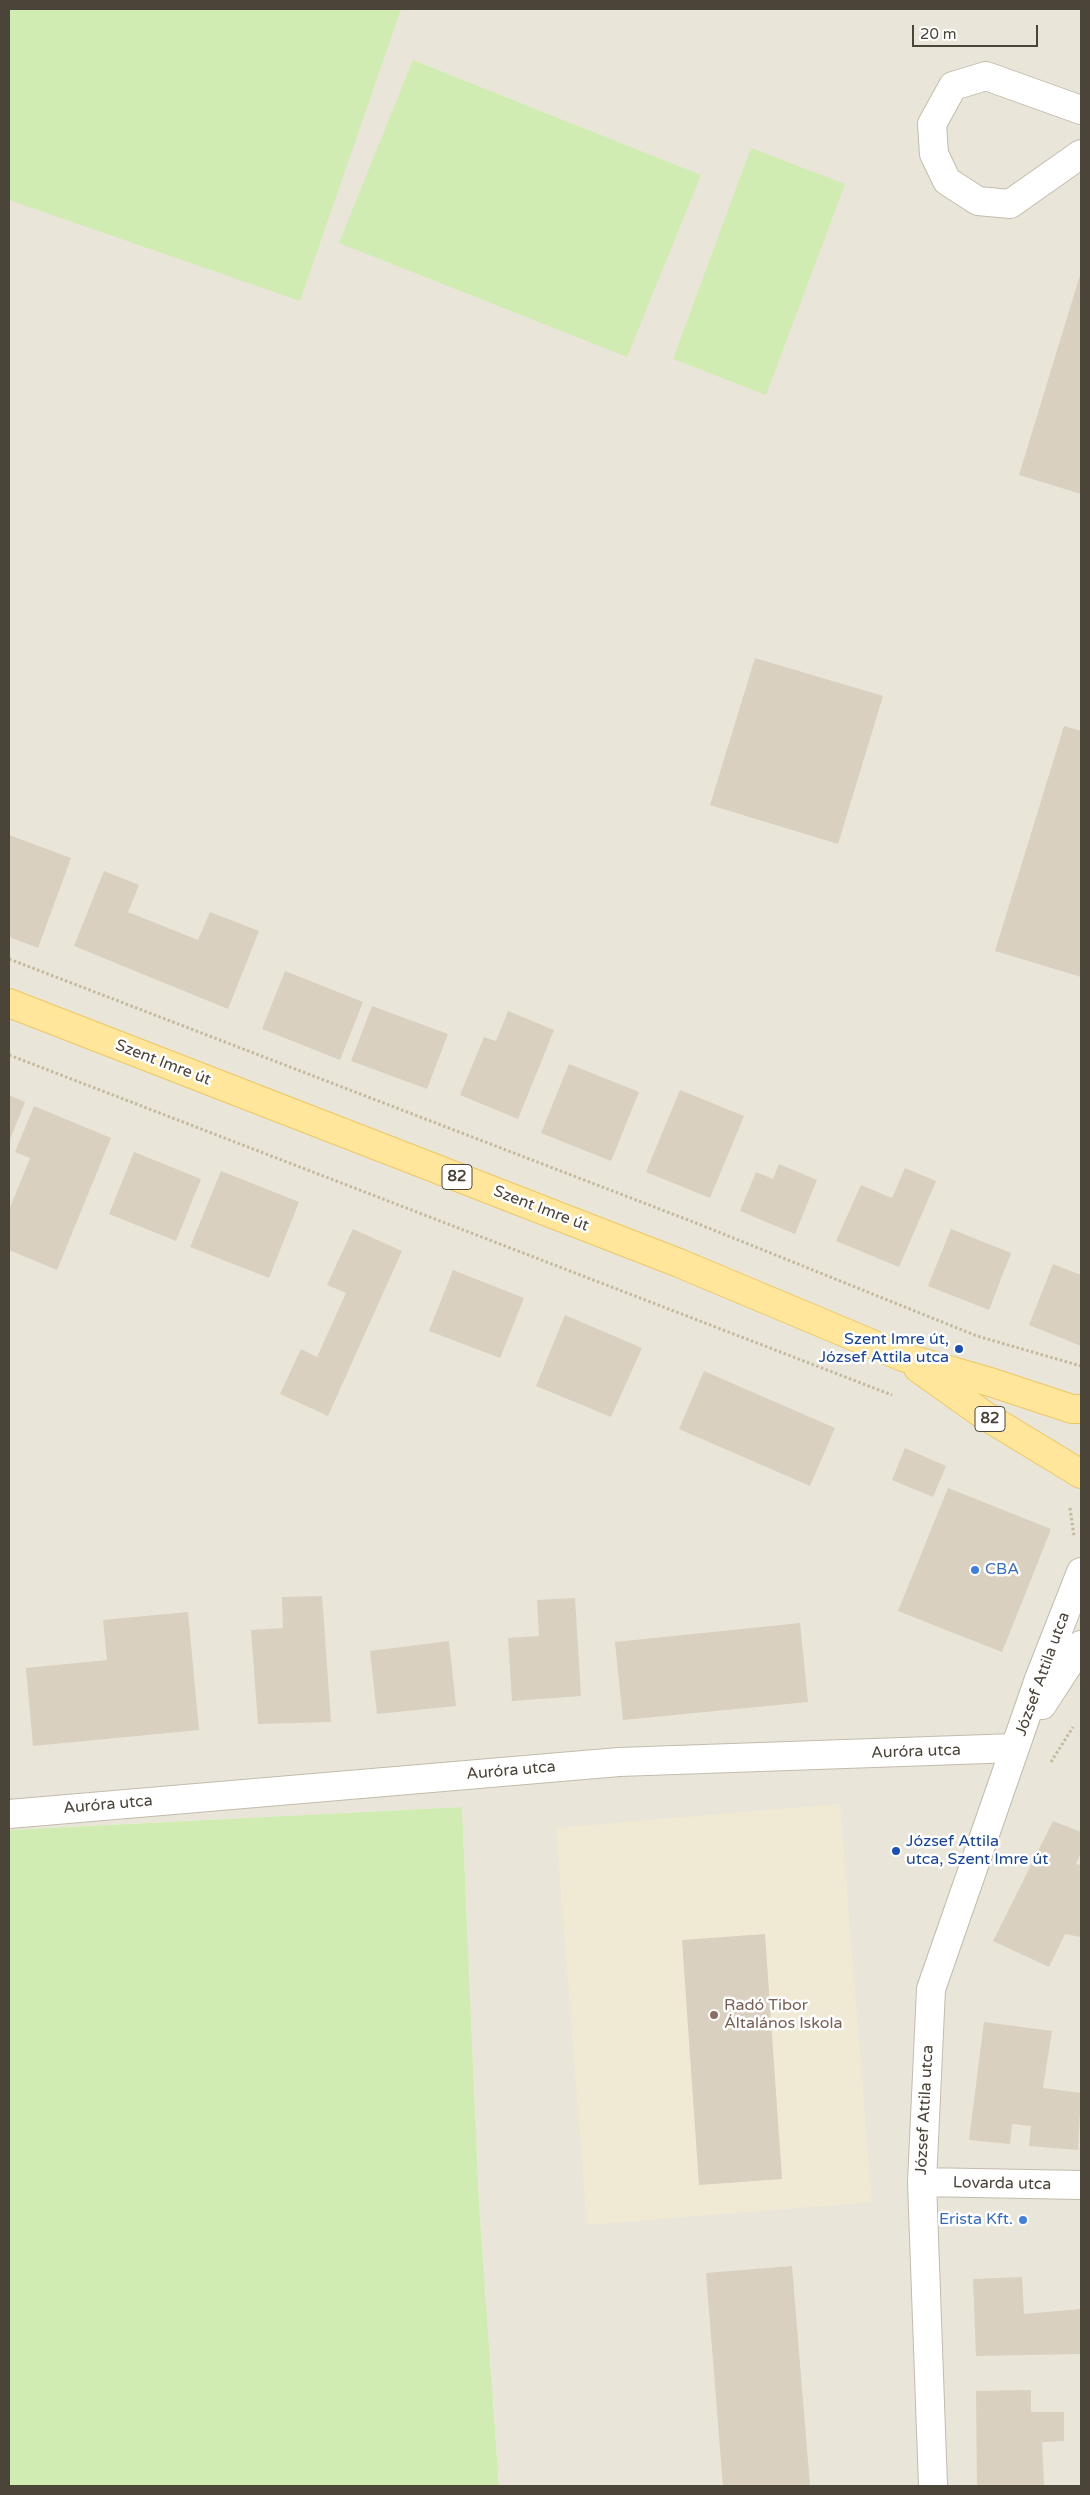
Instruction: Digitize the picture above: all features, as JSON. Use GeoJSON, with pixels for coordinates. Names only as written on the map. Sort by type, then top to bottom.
{"type":"FeatureCollection","features":[{"type":"Feature","properties":{"kind":"main road","name":"Szent Imre út"},"geometry":{"type":"LineString","coordinates":[[9,1003],[679,1263],[903,1357],[990,1382],[1072,1409],[1081,1408]]}},
{"type":"Feature","properties":{"kind":"main road","name":"Szent Imre út"},"geometry":{"type":"LineString","coordinates":[[903,1357],[984,1415],[1081,1474]]}},
{"type":"Feature","properties":{"kind":"street"},"geometry":{"type":"LineString","coordinates":[[1081,110],[986,76],[953,86],[932,124],[934,154],[948,181],[978,201],[1010,204],[1081,154]]}},
{"type":"Feature","properties":{"kind":"street","name":"József Attila utca"},"geometry":{"type":"LineString","coordinates":[[933,2486],[922,2182],[931,1989],[1015,1748],[1081,1572]]}},
{"type":"Feature","properties":{"kind":"street","name":"József Attila utca"},"geometry":{"type":"LineString","coordinates":[[1015,1748],[1081,1646]]}},
{"type":"Feature","properties":{"kind":"street","name":"Auróra utca"},"geometry":{"type":"LineString","coordinates":[[9,1814],[619,1762],[1015,1748]]}},
{"type":"Feature","properties":{"kind":"street","name":"Lovarda utca"},"geometry":{"type":"LineString","coordinates":[[922,2182],[1081,2185]]}},
{"type":"Feature","properties":{"kind":"path"},"geometry":{"type":"LineString","coordinates":[[9,959],[696,1223],[977,1336],[1081,1366]]}},
{"type":"Feature","properties":{"kind":"path"},"geometry":{"type":"LineString","coordinates":[[9,1054],[700,1319],[900,1398]]}},
{"type":"Feature","properties":{"kind":"path"},"geometry":{"type":"LineString","coordinates":[[1065,1501],[1070,1507],[1075,1534]]}},
{"type":"Feature","properties":{"kind":"shaded area"},"geometry":{"type":"Polygon","coordinates":[[[9,9],[1081,9],[1081,2486],[499,2486],[479,2203],[462,1807],[9,1830],[9,9]]]}},
{"type":"Feature","properties":{"kind":"shaded area","name":"Radó Tibor Általános Iskola"},"geometry":{"type":"Polygon","coordinates":[[[840,1804],[872,2202],[587,2225],[556,1828],[840,1804]]]}},
{"type":"Feature","properties":{"kind":"green space"},"geometry":{"type":"Polygon","coordinates":[[[9,9],[401,9],[300,301],[9,200],[9,9]]]}},
{"type":"Feature","properties":{"kind":"green space"},"geometry":{"type":"Polygon","coordinates":[[[413,60],[701,175],[627,357],[339,243],[413,60]]]}},
{"type":"Feature","properties":{"kind":"green space"},"geometry":{"type":"Polygon","coordinates":[[[751,148],[845,184],[766,395],[673,359],[751,148]]]}},
{"type":"Feature","properties":{"kind":"green space"},"geometry":{"type":"Polygon","coordinates":[[[462,1807],[479,2203],[499,2486],[9,2486],[9,1830],[462,1807]]]}},
{"type":"Feature","properties":{"kind":"building"},"geometry":{"type":"Polygon","coordinates":[[[1081,272],[1081,494],[1019,475],[1081,272]]]}},
{"type":"Feature","properties":{"kind":"building"},"geometry":{"type":"Polygon","coordinates":[[[755,658],[883,696],[838,844],[710,805],[755,658]]]}},
{"type":"Feature","properties":{"kind":"building"},"geometry":{"type":"Polygon","coordinates":[[[1064,726],[1081,731],[1081,977],[995,951],[1064,726]]]}},
{"type":"Feature","properties":{"kind":"building"},"geometry":{"type":"Polygon","coordinates":[[[9,835],[71,858],[38,948],[9,937],[9,835]]]}},
{"type":"Feature","properties":{"kind":"building"},"geometry":{"type":"Polygon","coordinates":[[[104,871],[139,885],[128,912],[198,940],[210,912],[259,931],[228,1009],[74,946],[104,871]]]}},
{"type":"Feature","properties":{"kind":"building"},"geometry":{"type":"Polygon","coordinates":[[[285,971],[363,1002],[340,1060],[262,1029],[285,971]]]}},
{"type":"Feature","properties":{"kind":"building"},"geometry":{"type":"Polygon","coordinates":[[[372,1006],[448,1034],[427,1089],[351,1061],[372,1006]]]}},
{"type":"Feature","properties":{"kind":"building"},"geometry":{"type":"Polygon","coordinates":[[[508,1011],[554,1030],[518,1119],[460,1095],[484,1037],[496,1041],[508,1011]]]}},
{"type":"Feature","properties":{"kind":"building"},"geometry":{"type":"Polygon","coordinates":[[[569,1064],[639,1092],[611,1161],[541,1133],[569,1064]]]}},
{"type":"Feature","properties":{"kind":"building"},"geometry":{"type":"Polygon","coordinates":[[[680,1090],[744,1116],[710,1198],[646,1172],[680,1090]]]}},
{"type":"Feature","properties":{"kind":"building"},"geometry":{"type":"Polygon","coordinates":[[[9,1095],[25,1102],[9,1142],[9,1095]]]}},
{"type":"Feature","properties":{"kind":"building"},"geometry":{"type":"Polygon","coordinates":[[[34,1106],[111,1138],[57,1270],[9,1250],[9,1210],[30,1158],[15,1152],[34,1106]]]}},
{"type":"Feature","properties":{"kind":"building"},"geometry":{"type":"Polygon","coordinates":[[[134,1152],[201,1179],[176,1241],[109,1214],[134,1152]]]}},
{"type":"Feature","properties":{"kind":"building"},"geometry":{"type":"Polygon","coordinates":[[[779,1164],[817,1180],[795,1234],[740,1211],[756,1172],[773,1179],[779,1164]]]}},
{"type":"Feature","properties":{"kind":"building"},"geometry":{"type":"Polygon","coordinates":[[[905,1168],[936,1181],[899,1267],[836,1241],[861,1185],[892,1198],[905,1168]]]}},
{"type":"Feature","properties":{"kind":"building"},"geometry":{"type":"Polygon","coordinates":[[[221,1171],[299,1202],[269,1278],[190,1247],[221,1171]]]}},
{"type":"Feature","properties":{"kind":"building"},"geometry":{"type":"Polygon","coordinates":[[[353,1229],[402,1251],[328,1416],[280,1394],[301,1349],[317,1357],[346,1293],[327,1285],[353,1229]]]}},
{"type":"Feature","properties":{"kind":"building"},"geometry":{"type":"Polygon","coordinates":[[[951,1229],[1011,1253],[989,1310],[928,1286],[951,1229]]]}},
{"type":"Feature","properties":{"kind":"building"},"geometry":{"type":"Polygon","coordinates":[[[1053,1264],[1081,1275],[1081,1346],[1029,1325],[1053,1264]]]}},
{"type":"Feature","properties":{"kind":"building"},"geometry":{"type":"Polygon","coordinates":[[[453,1270],[524,1298],[500,1358],[429,1331],[453,1270]]]}},
{"type":"Feature","properties":{"kind":"building"},"geometry":{"type":"Polygon","coordinates":[[[565,1315],[642,1348],[611,1417],[536,1386],[565,1315]]]}},
{"type":"Feature","properties":{"kind":"building"},"geometry":{"type":"Polygon","coordinates":[[[704,1371],[835,1428],[810,1486],[679,1429],[704,1371]]]}},
{"type":"Feature","properties":{"kind":"building"},"geometry":{"type":"Polygon","coordinates":[[[905,1448],[946,1466],[933,1497],[892,1480],[905,1448]]]}},
{"type":"Feature","properties":{"kind":"building","name":"CBA"},"geometry":{"type":"Polygon","coordinates":[[[948,1488],[1051,1529],[1002,1652],[898,1611],[948,1488]]]}},
{"type":"Feature","properties":{"kind":"building"},"geometry":{"type":"Polygon","coordinates":[[[322,1596],[331,1722],[258,1724],[251,1630],[283,1628],[282,1597],[322,1596]]]}},
{"type":"Feature","properties":{"kind":"building"},"geometry":{"type":"Polygon","coordinates":[[[575,1598],[581,1696],[512,1701],[508,1638],[539,1636],[537,1600],[575,1598]]]}},
{"type":"Feature","properties":{"kind":"building"},"geometry":{"type":"Polygon","coordinates":[[[188,1612],[199,1730],[33,1746],[26,1668],[107,1660],[103,1620],[188,1612]]]}},
{"type":"Feature","properties":{"kind":"building"},"geometry":{"type":"Polygon","coordinates":[[[800,1623],[808,1702],[623,1720],[615,1642],[800,1623]]]}},
{"type":"Feature","properties":{"kind":"building"},"geometry":{"type":"Polygon","coordinates":[[[449,1641],[456,1706],[377,1714],[370,1651],[449,1641]]]}},
{"type":"Feature","properties":{"kind":"building"},"geometry":{"type":"Polygon","coordinates":[[[1053,1821],[1081,1832],[1081,1852],[1076,1864],[1081,1865],[1081,1937],[1065,1934],[1049,1967],[993,1941],[1053,1821]]]}},
{"type":"Feature","properties":{"kind":"building","name":"Radó Tibor Általános Iskola"},"geometry":{"type":"Polygon","coordinates":[[[765,1934],[782,2179],[699,2185],[682,1940],[765,1934]]]}},
{"type":"Feature","properties":{"kind":"building"},"geometry":{"type":"Polygon","coordinates":[[[984,2022],[1052,2031],[1043,2088],[1081,2093],[1078,2150],[1029,2146],[1031,2126],[1012,2124],[1010,2144],[969,2140],[984,2022]]]}},
{"type":"Feature","properties":{"kind":"building"},"geometry":{"type":"Polygon","coordinates":[[[792,2266],[810,2486],[723,2486],[706,2273],[792,2266]]]}},
{"type":"Feature","properties":{"kind":"building"},"geometry":{"type":"Polygon","coordinates":[[[1022,2277],[1024,2314],[1081,2309],[1081,2354],[976,2356],[973,2279],[1022,2277]]]}},
{"type":"Feature","properties":{"kind":"building"},"geometry":{"type":"Polygon","coordinates":[[[1031,2390],[1031,2412],[1064,2412],[1064,2441],[1042,2442],[1044,2486],[977,2486],[976,2391],[1031,2390]]]}},
{"type":"Feature","properties":{"kind":"place","name":"Szent Imre út, József Attila utca"},"geometry":{"type":"Point","coordinates":[959,1349]}},
{"type":"Feature","properties":{"kind":"place","name":"CBA"},"geometry":{"type":"Point","coordinates":[975,1570]}},
{"type":"Feature","properties":{"kind":"place","name":"József Attila utca, Szent Imre út"},"geometry":{"type":"Point","coordinates":[896,1851]}},
{"type":"Feature","properties":{"kind":"place","name":"Radó Tibor Általános Iskola"},"geometry":{"type":"Point","coordinates":[714,2015]}},
{"type":"Feature","properties":{"kind":"place","name":"Erista Kft."},"geometry":{"type":"Point","coordinates":[1023,2220]}}]}
